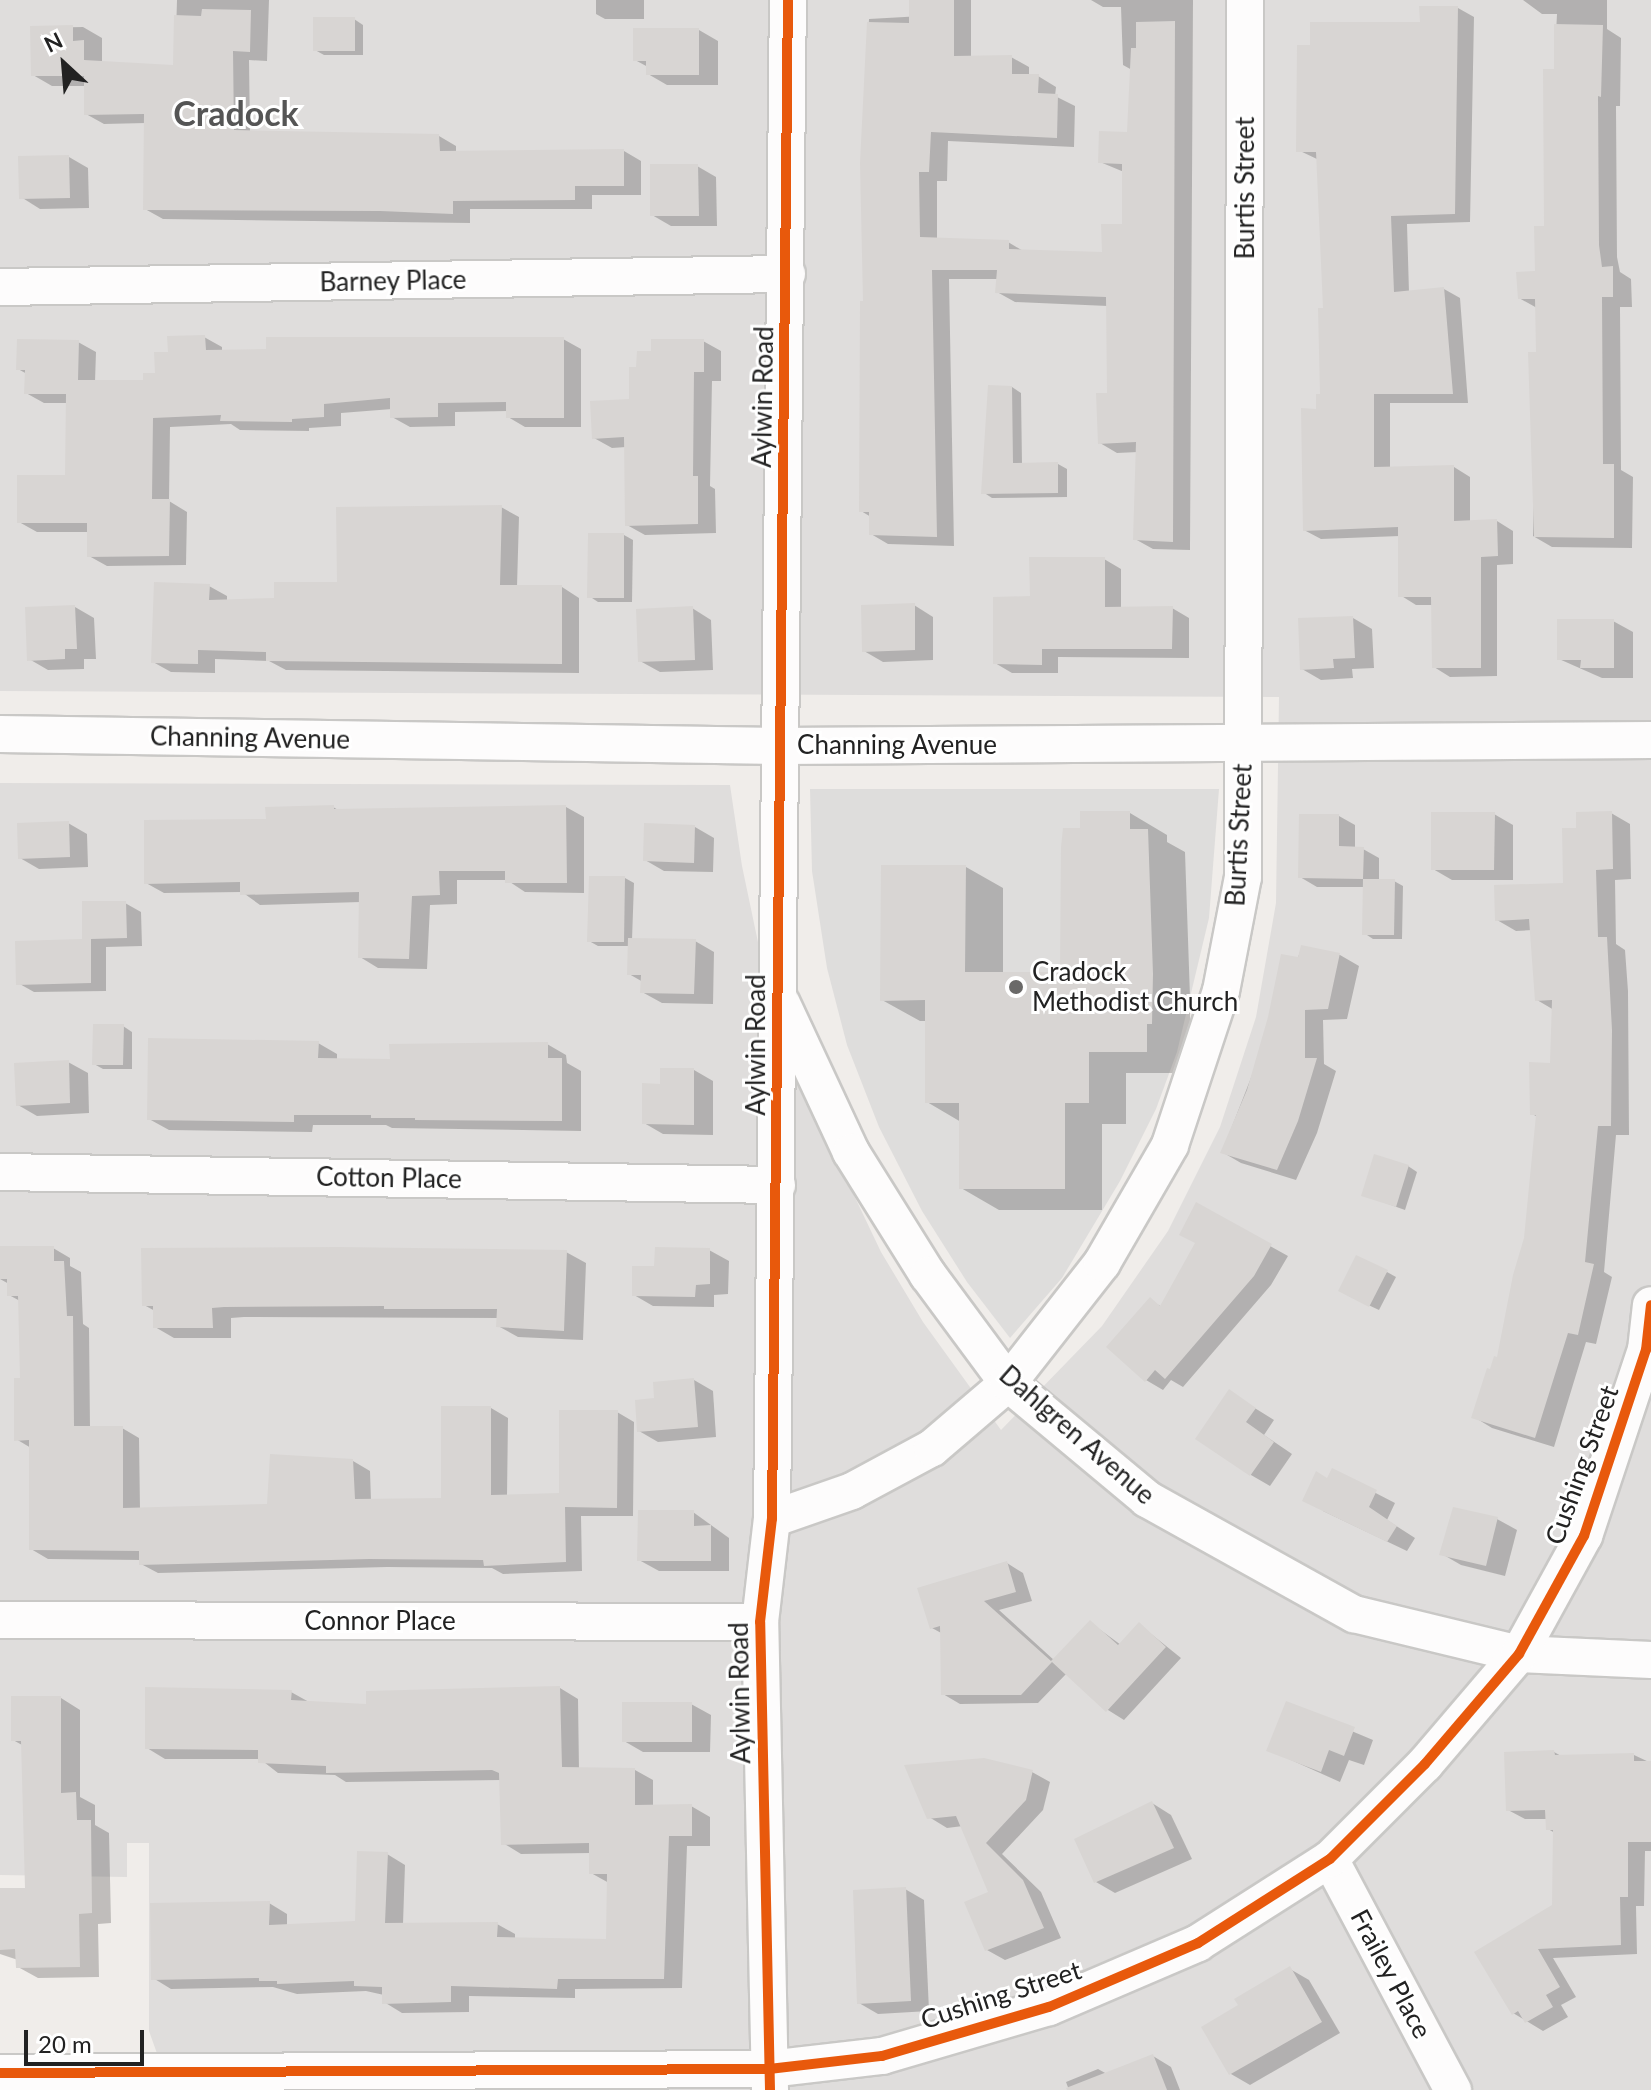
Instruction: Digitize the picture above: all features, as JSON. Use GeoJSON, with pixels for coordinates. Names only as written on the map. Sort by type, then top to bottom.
{"type":"FeatureCollection","features":[{"type":"Feature","properties":{"kind":"street","name":"Aylwin Road"},"geometry":{"type":"LineString","coordinates":[[770,2080],[760,1622],[772,1519],[788,0]]}},
{"type":"Feature","properties":{"kind":"street","name":"Burtis Street"},"geometry":{"type":"LineString","coordinates":[[772,1519],[852,1491],[932,1448],[1008,1383],[1102,1263],[1170,1145],[1221,991],[1240,891],[1244,742],[1245,0]]}},
{"type":"Feature","properties":{"kind":"street","name":"Barney Place"},"geometry":{"type":"LineString","coordinates":[[0,287],[787,274]]}},
{"type":"Feature","properties":{"kind":"street","name":"Channing Avenue"},"geometry":{"type":"LineString","coordinates":[[0,734],[780,746],[1651,740]]}},
{"type":"Feature","properties":{"kind":"street","name":"Dahlgren Avenue"},"geometry":{"type":"LineString","coordinates":[[778,995],[851,1152],[928,1275],[1008,1383],[1147,1499],[1354,1614],[1519,1654],[1651,1660]]}},
{"type":"Feature","properties":{"kind":"street","name":"Cotton Place"},"geometry":{"type":"LineString","coordinates":[[0,1172],[777,1185]]}},
{"type":"Feature","properties":{"kind":"street","name":"Cushing Street"},"geometry":{"type":"LineString","coordinates":[[0,2073],[770,2080],[882,2056],[1049,2007],[1198,1943],[1330,1859],[1425,1764],[1519,1654],[1584,1536],[1646,1350],[1651,1305]]}},
{"type":"Feature","properties":{"kind":"street","name":"Connor Place"},"geometry":{"type":"LineString","coordinates":[[0,1620],[760,1622]]}},
{"type":"Feature","properties":{"kind":"street","name":"Frailey Place"},"geometry":{"type":"LineString","coordinates":[[1330,1859],[1453,2090]]}},
{"type":"Feature","properties":{"kind":"shaded area"},"geometry":{"type":"Polygon","coordinates":[[[0,0],[1651,0],[1651,2090],[170,2090],[149,2031],[149,1843],[127,1843],[127,1877],[0,1875],[0,783],[730,785],[742,866],[759,947],[810,1103],[881,1252],[923,1322],[1001,1430],[1102,1326],[1168,1231],[1220,1127],[1256,1017],[1276,903],[1279,697],[0,691],[0,0]]]}},
{"type":"Feature","properties":{"kind":"shaded area"},"geometry":{"type":"Polygon","coordinates":[[[810,789],[1219,789],[1209,918],[1177,1052],[1156,1109],[1120,1181],[1062,1278],[1010,1338],[967,1282],[922,1211],[879,1127],[847,1045],[827,968],[812,871],[810,789]]]}},
{"type":"Feature","properties":{"kind":"building"},"geometry":{"type":"Polygon","coordinates":[[[909,0],[954,0],[954,56],[1012,55],[1012,74],[1039,74],[1038,93],[1058,94],[1057,138],[931,132],[929,172],[919,172],[920,237],[1009,240],[1009,249],[1102,252],[1101,224],[1122,224],[1122,164],[1098,163],[1099,131],[1127,132],[1131,48],[1136,48],[1136,22],[1175,21],[1173,542],[1133,540],[1136,442],[1098,444],[1096,393],[1107,393],[1106,297],[995,293],[997,270],[932,270],[937,537],[869,535],[869,512],[859,512],[860,301],[863,301],[860,163],[867,22],[909,23],[909,0]]]}},
{"type":"Feature","properties":{"kind":"building"},"geometry":{"type":"Polygon","coordinates":[[[1419,6],[1458,6],[1455,214],[1391,216],[1394,292],[1444,287],[1453,394],[1374,394],[1374,467],[1454,465],[1454,521],[1497,519],[1498,556],[1481,557],[1481,668],[1432,668],[1431,597],[1398,597],[1398,527],[1303,531],[1301,408],[1316,409],[1316,394],[1320,394],[1318,308],[1323,308],[1316,152],[1296,152],[1297,45],[1310,45],[1310,22],[1420,22],[1419,6]]]}},
{"type":"Feature","properties":{"kind":"building"},"geometry":{"type":"Polygon","coordinates":[[[202,9],[251,10],[250,52],[233,51],[234,130],[439,134],[440,151],[624,149],[624,186],[575,186],[575,200],[453,201],[453,214],[143,210],[144,114],[84,115],[84,60],[173,65],[174,15],[201,16],[202,9]]]}},
{"type":"Feature","properties":{"kind":"building"},"geometry":{"type":"Polygon","coordinates":[[[313,17],[355,17],[355,51],[313,51],[313,17]]]}},
{"type":"Feature","properties":{"kind":"building"},"geometry":{"type":"Polygon","coordinates":[[[1554,24],[1603,25],[1601,97],[1598,96],[1599,245],[1602,267],[1613,266],[1613,297],[1602,297],[1603,464],[1614,464],[1614,538],[1534,537],[1528,352],[1536,352],[1535,299],[1518,299],[1516,272],[1535,271],[1534,226],[1544,226],[1543,69],[1554,69],[1554,24]]]}},
{"type":"Feature","properties":{"kind":"building"},"geometry":{"type":"Polygon","coordinates":[[[73,25],[73,41],[84,40],[84,76],[31,76],[30,26],[73,25]]]}},
{"type":"Feature","properties":{"kind":"building"},"geometry":{"type":"Polygon","coordinates":[[[633,28],[699,28],[699,75],[646,75],[646,61],[633,61],[633,28]]]}},
{"type":"Feature","properties":{"kind":"building"},"geometry":{"type":"Polygon","coordinates":[[[69,155],[70,198],[19,199],[18,156],[69,155]]]}},
{"type":"Feature","properties":{"kind":"building"},"geometry":{"type":"Polygon","coordinates":[[[650,164],[698,164],[699,216],[650,216],[650,164]]]}},
{"type":"Feature","properties":{"kind":"building"},"geometry":{"type":"Polygon","coordinates":[[[205,335],[206,350],[266,349],[266,337],[564,337],[564,418],[506,418],[506,402],[438,403],[438,417],[390,418],[390,398],[324,404],[324,417],[292,419],[292,422],[220,421],[221,415],[153,418],[152,499],[170,499],[169,556],[87,557],[87,523],[17,523],[17,475],[65,475],[66,394],[24,394],[25,370],[16,370],[17,339],[79,340],[78,380],[143,380],[143,373],[155,373],[154,352],[168,352],[167,336],[205,335]]]}},
{"type":"Feature","properties":{"kind":"building"},"geometry":{"type":"Polygon","coordinates":[[[651,339],[704,339],[704,372],[694,372],[693,476],[698,476],[698,524],[625,526],[624,437],[592,439],[590,401],[629,399],[629,367],[636,367],[637,351],[651,351],[651,339]]]}},
{"type":"Feature","properties":{"kind":"building"},"geometry":{"type":"Polygon","coordinates":[[[988,385],[1012,386],[1013,463],[1058,462],[1058,493],[981,494],[988,385]]]}},
{"type":"Feature","properties":{"kind":"building"},"geometry":{"type":"Polygon","coordinates":[[[502,505],[500,585],[562,585],[562,664],[266,661],[266,652],[198,650],[198,664],[151,663],[154,582],[210,584],[209,600],[274,598],[274,582],[337,582],[336,507],[502,505]]]}},
{"type":"Feature","properties":{"kind":"building"},"geometry":{"type":"Polygon","coordinates":[[[588,533],[624,533],[624,598],[587,598],[588,533]]]}},
{"type":"Feature","properties":{"kind":"building"},"geometry":{"type":"Polygon","coordinates":[[[1029,557],[1105,557],[1105,607],[1173,606],[1172,649],[1042,649],[1042,665],[993,664],[993,597],[1030,596],[1029,557]]]}},
{"type":"Feature","properties":{"kind":"building"},"geometry":{"type":"Polygon","coordinates":[[[915,603],[915,650],[862,652],[861,605],[915,603]]]}},
{"type":"Feature","properties":{"kind":"building"},"geometry":{"type":"Polygon","coordinates":[[[75,605],[77,649],[65,649],[65,659],[27,661],[25,607],[75,605]]]}},
{"type":"Feature","properties":{"kind":"building"},"geometry":{"type":"Polygon","coordinates":[[[693,606],[695,660],[638,662],[636,609],[693,606]]]}},
{"type":"Feature","properties":{"kind":"building"},"geometry":{"type":"Polygon","coordinates":[[[1353,616],[1355,658],[1333,659],[1334,668],[1300,670],[1298,618],[1353,616]]]}},
{"type":"Feature","properties":{"kind":"building"},"geometry":{"type":"Polygon","coordinates":[[[1557,619],[1614,619],[1614,668],[1580,668],[1581,660],[1557,660],[1557,619]]]}},
{"type":"Feature","properties":{"kind":"building"},"geometry":{"type":"Polygon","coordinates":[[[334,805],[334,809],[566,805],[567,883],[505,883],[505,871],[439,871],[440,895],[412,896],[409,959],[358,958],[359,892],[240,895],[240,882],[144,884],[144,820],[266,819],[265,807],[334,805]]]}},
{"type":"Feature","properties":{"kind":"building","name":"Cradock Methodist Church"},"geometry":{"type":"Polygon","coordinates":[[[1080,811],[1130,811],[1130,829],[1148,829],[1153,974],[1152,1024],[1147,1024],[1147,1052],[1089,1052],[1089,1103],[1065,1103],[1065,1189],[959,1189],[959,1103],[925,1103],[925,1000],[880,1001],[881,865],[966,865],[965,972],[1060,972],[1063,828],[1080,828],[1080,811]]]}},
{"type":"Feature","properties":{"kind":"building"},"geometry":{"type":"Polygon","coordinates":[[[1612,811],[1613,869],[1596,870],[1598,937],[1607,937],[1612,1030],[1611,1126],[1598,1126],[1585,1262],[1594,1264],[1578,1335],[1568,1333],[1535,1438],[1471,1418],[1487,1368],[1490,1369],[1494,1356],[1497,1357],[1513,1275],[1524,1238],[1536,1115],[1530,1115],[1529,1062],[1550,1063],[1552,1000],[1535,1001],[1529,919],[1495,921],[1494,885],[1563,883],[1562,828],[1576,828],[1576,812],[1612,811]]]}},
{"type":"Feature","properties":{"kind":"building"},"geometry":{"type":"Polygon","coordinates":[[[1431,812],[1495,812],[1494,870],[1431,870],[1431,812]]]}},
{"type":"Feature","properties":{"kind":"building"},"geometry":{"type":"Polygon","coordinates":[[[1299,814],[1339,814],[1339,846],[1364,847],[1363,879],[1298,878],[1299,814]]]}},
{"type":"Feature","properties":{"kind":"building"},"geometry":{"type":"Polygon","coordinates":[[[69,821],[70,857],[18,859],[17,823],[69,821]]]}},
{"type":"Feature","properties":{"kind":"building"},"geometry":{"type":"Polygon","coordinates":[[[644,823],[695,825],[694,863],[643,861],[644,823]]]}},
{"type":"Feature","properties":{"kind":"building"},"geometry":{"type":"Polygon","coordinates":[[[589,876],[625,876],[624,942],[587,942],[589,876]]]}},
{"type":"Feature","properties":{"kind":"building"},"geometry":{"type":"Polygon","coordinates":[[[1363,879],[1395,879],[1394,935],[1362,935],[1363,879]]]}},
{"type":"Feature","properties":{"kind":"building"},"geometry":{"type":"Polygon","coordinates":[[[82,901],[126,901],[127,938],[91,939],[91,983],[16,985],[15,941],[82,939],[82,901]]]}},
{"type":"Feature","properties":{"kind":"building"},"geometry":{"type":"Polygon","coordinates":[[[628,938],[696,939],[694,994],[640,993],[641,975],[627,975],[628,938]]]}},
{"type":"Feature","properties":{"kind":"building"},"geometry":{"type":"Polygon","coordinates":[[[1301,945],[1340,953],[1328,1009],[1305,1010],[1305,1058],[1317,1058],[1298,1121],[1277,1170],[1220,1153],[1247,1090],[1268,1017],[1281,954],[1298,957],[1301,945]]]}},
{"type":"Feature","properties":{"kind":"building"},"geometry":{"type":"Polygon","coordinates":[[[93,1024],[124,1024],[123,1065],[92,1065],[93,1024]]]}},
{"type":"Feature","properties":{"kind":"building"},"geometry":{"type":"Polygon","coordinates":[[[148,1038],[319,1041],[318,1058],[390,1059],[389,1044],[548,1042],[548,1058],[562,1058],[562,1121],[415,1120],[371,1118],[371,1115],[294,1115],[294,1122],[147,1120],[148,1038]]]}},
{"type":"Feature","properties":{"kind":"building"},"geometry":{"type":"Polygon","coordinates":[[[69,1060],[70,1103],[16,1106],[14,1063],[69,1060]]]}},
{"type":"Feature","properties":{"kind":"building"},"geometry":{"type":"Polygon","coordinates":[[[660,1068],[694,1068],[694,1125],[642,1124],[642,1083],[660,1084],[660,1068]]]}},
{"type":"Feature","properties":{"kind":"building"},"geometry":{"type":"Polygon","coordinates":[[[1374,1154],[1409,1165],[1396,1207],[1361,1196],[1374,1154]]]}},
{"type":"Feature","properties":{"kind":"building"},"geometry":{"type":"Polygon","coordinates":[[[1196,1202],[1272,1244],[1254,1276],[1165,1379],[1155,1370],[1145,1382],[1106,1347],[1150,1297],[1160,1306],[1195,1243],[1179,1235],[1196,1202]]]}},
{"type":"Feature","properties":{"kind":"building"},"geometry":{"type":"Polygon","coordinates":[[[0,1246],[54,1246],[54,1261],[64,1261],[67,1316],[73,1316],[74,1426],[123,1426],[123,1508],[267,1504],[270,1454],[353,1459],[355,1499],[441,1498],[441,1406],[491,1406],[491,1495],[559,1493],[559,1410],[618,1410],[617,1508],[565,1507],[566,1562],[484,1566],[483,1560],[369,1559],[139,1565],[139,1551],[29,1550],[29,1440],[14,1441],[14,1378],[20,1378],[18,1296],[7,1296],[7,1279],[0,1279],[0,1246]]]}},
{"type":"Feature","properties":{"kind":"building"},"geometry":{"type":"Polygon","coordinates":[[[655,1247],[710,1248],[710,1284],[696,1285],[695,1297],[632,1296],[632,1266],[654,1266],[655,1247]]]}},
{"type":"Feature","properties":{"kind":"building"},"geometry":{"type":"Polygon","coordinates":[[[141,1248],[567,1250],[564,1331],[496,1327],[497,1309],[384,1309],[384,1306],[212,1308],[213,1328],[153,1328],[153,1306],[142,1306],[141,1248]]]}},
{"type":"Feature","properties":{"kind":"building"},"geometry":{"type":"Polygon","coordinates":[[[1356,1255],[1388,1270],[1369,1307],[1338,1291],[1356,1255]]]}},
{"type":"Feature","properties":{"kind":"building"},"geometry":{"type":"Polygon","coordinates":[[[694,1378],[698,1427],[637,1432],[635,1400],[654,1398],[653,1382],[694,1378]]]}},
{"type":"Feature","properties":{"kind":"building"},"geometry":{"type":"Polygon","coordinates":[[[1229,1389],[1256,1408],[1246,1422],[1274,1442],[1250,1476],[1195,1439],[1229,1389]]]}},
{"type":"Feature","properties":{"kind":"building"},"geometry":{"type":"Polygon","coordinates":[[[1332,1468],[1377,1490],[1369,1507],[1397,1526],[1387,1542],[1302,1501],[1316,1471],[1327,1478],[1332,1468]]]}},
{"type":"Feature","properties":{"kind":"building"},"geometry":{"type":"Polygon","coordinates":[[[1453,1507],[1498,1517],[1486,1566],[1439,1555],[1453,1507]]]}},
{"type":"Feature","properties":{"kind":"building"},"geometry":{"type":"Polygon","coordinates":[[[638,1510],[694,1510],[694,1526],[711,1525],[711,1561],[637,1561],[638,1510]]]}},
{"type":"Feature","properties":{"kind":"building"},"geometry":{"type":"Polygon","coordinates":[[[1007,1561],[1016,1592],[984,1601],[1051,1661],[1090,1620],[1118,1645],[1139,1622],[1166,1647],[1106,1712],[1052,1662],[1021,1695],[941,1695],[940,1626],[930,1629],[917,1588],[1007,1561]]]}},
{"type":"Feature","properties":{"kind":"building"},"geometry":{"type":"Polygon","coordinates":[[[560,1686],[562,1767],[635,1768],[635,1805],[692,1804],[692,1836],[669,1836],[664,1979],[558,1979],[557,1989],[451,1986],[451,2002],[382,2004],[382,1987],[354,1986],[354,1981],[277,1984],[277,1981],[259,1981],[259,1978],[151,1980],[150,1903],[270,1901],[269,1925],[355,1921],[357,1851],[388,1852],[385,1923],[498,1922],[497,1937],[606,1939],[607,1874],[589,1874],[589,1843],[501,1845],[499,1773],[492,1770],[326,1773],[326,1766],[258,1763],[258,1750],[145,1749],[145,1687],[292,1690],[291,1700],[366,1704],[366,1691],[560,1686]]]}},
{"type":"Feature","properties":{"kind":"building"},"geometry":{"type":"Polygon","coordinates":[[[11,1696],[61,1696],[61,1793],[76,1792],[77,1820],[91,1820],[92,1913],[79,1914],[80,1967],[16,1968],[15,1949],[0,1950],[0,1888],[25,1888],[21,1741],[11,1741],[11,1696]]]}},
{"type":"Feature","properties":{"kind":"building"},"geometry":{"type":"Polygon","coordinates":[[[1286,1701],[1355,1727],[1344,1756],[1329,1750],[1321,1772],[1266,1751],[1286,1701]]]}},
{"type":"Feature","properties":{"kind":"building"},"geometry":{"type":"Polygon","coordinates":[[[622,1702],[692,1702],[692,1742],[622,1742],[622,1702]]]}},
{"type":"Feature","properties":{"kind":"building"},"geometry":{"type":"Polygon","coordinates":[[[1554,1750],[1555,1755],[1634,1753],[1634,1761],[1651,1761],[1651,1842],[1628,1842],[1628,1897],[1620,1897],[1621,1945],[1538,1949],[1560,1987],[1546,1995],[1553,2007],[1525,2023],[1518,2011],[1512,2015],[1474,1952],[1552,1905],[1553,1830],[1546,1830],[1545,1810],[1506,1811],[1504,1752],[1554,1750]]]}},
{"type":"Feature","properties":{"kind":"building"},"geometry":{"type":"Polygon","coordinates":[[[984,1758],[1033,1770],[1026,1800],[986,1843],[1023,1880],[1044,1928],[985,1951],[964,1902],[988,1892],[956,1816],[927,1819],[904,1765],[984,1758]]]}},
{"type":"Feature","properties":{"kind":"building"},"geometry":{"type":"Polygon","coordinates":[[[1152,1801],[1174,1848],[1094,1883],[1074,1839],[1152,1801]]]}},
{"type":"Feature","properties":{"kind":"building"},"geometry":{"type":"Polygon","coordinates":[[[906,1887],[911,2001],[857,2004],[853,1890],[906,1887]]]}},
{"type":"Feature","properties":{"kind":"building"},"geometry":{"type":"Polygon","coordinates":[[[1290,1966],[1322,2022],[1229,2075],[1201,2027],[1238,2005],[1234,1999],[1290,1966]]]}},
{"type":"Feature","properties":{"kind":"building"},"geometry":{"type":"Polygon","coordinates":[[[1153,2054],[1167,2090],[1066,2088],[1153,2054]]]}},
{"type":"Feature","properties":{"kind":"cycle path"},"geometry":{"type":"LineString","coordinates":[[770,2090],[760,1622],[772,1519],[788,0]]}},
{"type":"Feature","properties":{"kind":"cycle path"},"geometry":{"type":"LineString","coordinates":[[0,2073],[769,2069],[882,2056],[1049,2007],[1198,1943],[1330,1859],[1425,1764],[1519,1654],[1584,1536],[1646,1350],[1651,1305]]}},
{"type":"Feature","properties":{"kind":"place","name":"Cradock Methodist Church"},"geometry":{"type":"Point","coordinates":[1016,987]}},
{"type":"Feature","properties":{"kind":"district","name":"Cradock"},"geometry":{"type":"Point","coordinates":[236,113]}}]}
